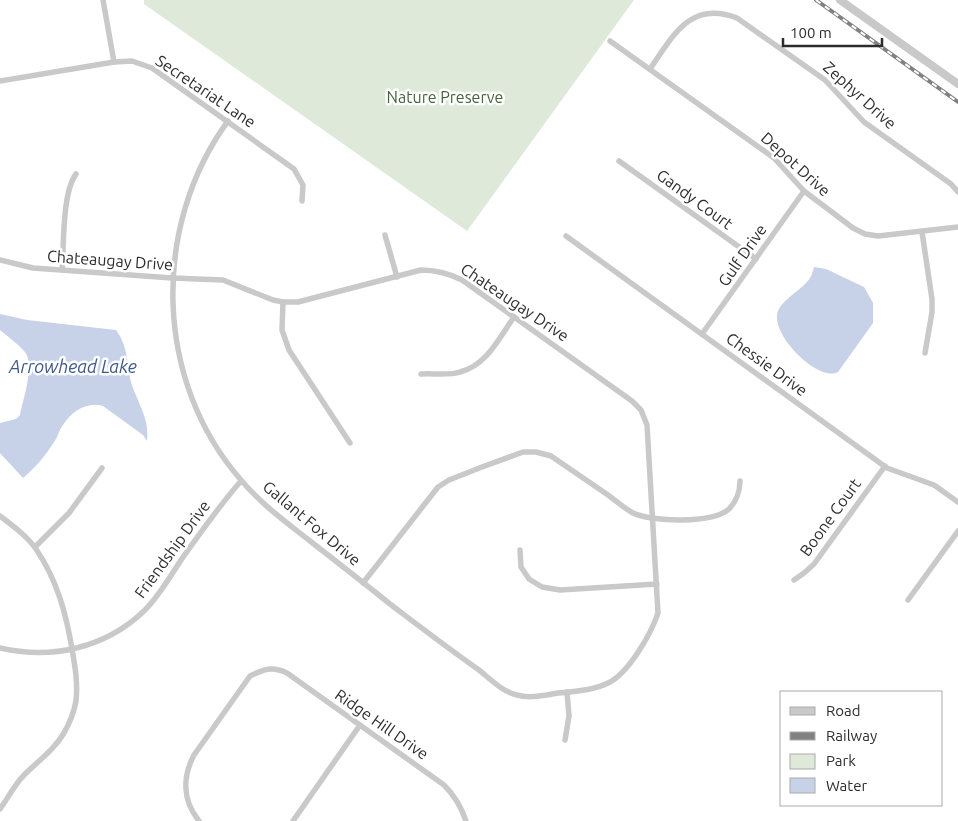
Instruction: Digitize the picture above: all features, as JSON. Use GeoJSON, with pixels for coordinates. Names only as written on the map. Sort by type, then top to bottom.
{"type":"FeatureCollection","features":[{"type":"Feature","properties":{"kind":"street"},"geometry":{"type":"LineString","coordinates":[[103,0],[114,62]]}},
{"type":"Feature","properties":{"kind":"street"},"geometry":{"type":"LineString","coordinates":[[840,0],[958,84]]}},
{"type":"Feature","properties":{"kind":"street","name":"Zephyr Drive"},"geometry":{"type":"LineString","coordinates":[[650,69],[687,19],[707,11],[726,12],[825,80],[864,122],[951,184],[958,192]]}},
{"type":"Feature","properties":{"kind":"street","name":"Depot Drive"},"geometry":{"type":"LineString","coordinates":[[610,41],[774,158],[804,191],[845,223],[865,234],[878,236],[958,227]]}},
{"type":"Feature","properties":{"kind":"street","name":"Secretariat Lane"},"geometry":{"type":"LineString","coordinates":[[0,81],[114,62],[132,61],[152,68],[294,169],[303,185],[302,201]]}},
{"type":"Feature","properties":{"kind":"street","name":"Gallant Fox Drive"},"geometry":{"type":"LineString","coordinates":[[228,121],[208,154],[189,196],[178,235],[172,278],[174,332],[181,365],[187,386],[210,436],[225,460],[242,481],[274,513],[363,583],[508,692],[527,697],[567,692]]}},
{"type":"Feature","properties":{"kind":"street","name":"Gandy Court"},"geometry":{"type":"LineString","coordinates":[[619,162],[756,259]]}},
{"type":"Feature","properties":{"kind":"street"},"geometry":{"type":"LineString","coordinates":[[62,270],[67,198],[76,174]]}},
{"type":"Feature","properties":{"kind":"street","name":"Gulf Drive"},"geometry":{"type":"LineString","coordinates":[[702,334],[804,191]]}},
{"type":"Feature","properties":{"kind":"street"},"geometry":{"type":"LineString","coordinates":[[922,232],[932,299],[932,312],[925,352]]}},
{"type":"Feature","properties":{"kind":"street"},"geometry":{"type":"LineString","coordinates":[[385,235],[397,277]]}},
{"type":"Feature","properties":{"kind":"street","name":"Chessie Drive"},"geometry":{"type":"LineString","coordinates":[[566,236],[884,466],[934,485],[958,502]]}},
{"type":"Feature","properties":{"kind":"street","name":"Chateaugay Drive"},"geometry":{"type":"LineString","coordinates":[[0,260],[33,268],[223,280],[273,300],[283,302],[298,302],[422,270],[446,272],[462,280],[632,401],[641,410],[647,425],[658,613],[652,629],[623,672],[608,684],[567,692]]}},
{"type":"Feature","properties":{"kind":"street"},"geometry":{"type":"LineString","coordinates":[[283,302],[282,330],[289,350],[350,443]]}},
{"type":"Feature","properties":{"kind":"street"},"geometry":{"type":"LineString","coordinates":[[421,374],[459,373],[475,366],[486,356],[514,317]]}},
{"type":"Feature","properties":{"kind":"street"},"geometry":{"type":"LineString","coordinates":[[363,583],[438,487],[449,480],[522,452],[536,452],[551,456],[632,512],[653,519],[707,518],[721,514],[735,502],[740,489],[740,481]]}},
{"type":"Feature","properties":{"kind":"street","name":"Boone Court"},"geometry":{"type":"LineString","coordinates":[[794,580],[814,564],[884,466]]}},
{"type":"Feature","properties":{"kind":"street"},"geometry":{"type":"LineString","coordinates":[[35,547],[70,513],[102,468]]}},
{"type":"Feature","properties":{"kind":"street","name":"Friendship Drive"},"geometry":{"type":"LineString","coordinates":[[0,648],[30,653],[72,650],[107,638],[130,623],[146,609],[161,590],[215,511],[242,481]]}},
{"type":"Feature","properties":{"kind":"street"},"geometry":{"type":"LineString","coordinates":[[0,516],[22,533],[35,547],[47,566],[59,594],[66,618],[77,684],[76,702],[63,734],[50,751],[23,776],[0,809]]}},
{"type":"Feature","properties":{"kind":"street"},"geometry":{"type":"LineString","coordinates":[[908,600],[958,531]]}},
{"type":"Feature","properties":{"kind":"street"},"geometry":{"type":"LineString","coordinates":[[520,550],[521,567],[529,579],[542,587],[560,590],[657,584]]}},
{"type":"Feature","properties":{"kind":"street","name":"Ridge Hill Drive"},"geometry":{"type":"LineString","coordinates":[[199,821],[193,813],[186,795],[186,776],[194,756],[250,676],[266,668],[278,669],[287,673],[444,785],[455,796],[466,821]]}},
{"type":"Feature","properties":{"kind":"street"},"geometry":{"type":"LineString","coordinates":[[566,740],[569,716],[567,692]]}},
{"type":"Feature","properties":{"kind":"street"},"geometry":{"type":"LineString","coordinates":[[294,821],[360,725]]}},
{"type":"Feature","properties":{"kind":"green space","name":"Nature Preserve"},"geometry":{"type":"Polygon","coordinates":[[[144,0],[634,0],[467,231],[144,4],[144,0]]]}},
{"type":"Feature","properties":{"kind":"water"},"geometry":{"type":"Polygon","coordinates":[[[814,267],[826,269],[864,287],[873,303],[873,323],[838,372],[830,373],[808,364],[788,343],[777,321],[778,311],[807,282],[811,277],[814,267]]]}},
{"type":"Feature","properties":{"kind":"water","name":"Arrowhead Lake"},"geometry":{"type":"Polygon","coordinates":[[[0,314],[27,320],[116,330],[123,342],[131,382],[147,425],[147,441],[143,435],[103,406],[85,406],[66,420],[47,452],[23,478],[0,453],[0,423],[16,419],[20,415],[28,382],[29,364],[24,351],[0,330],[0,314]]]}},
{"type":"Feature","properties":{"kind":"railway"},"geometry":{"type":"LineString","coordinates":[[816,0],[958,102]]}}]}
